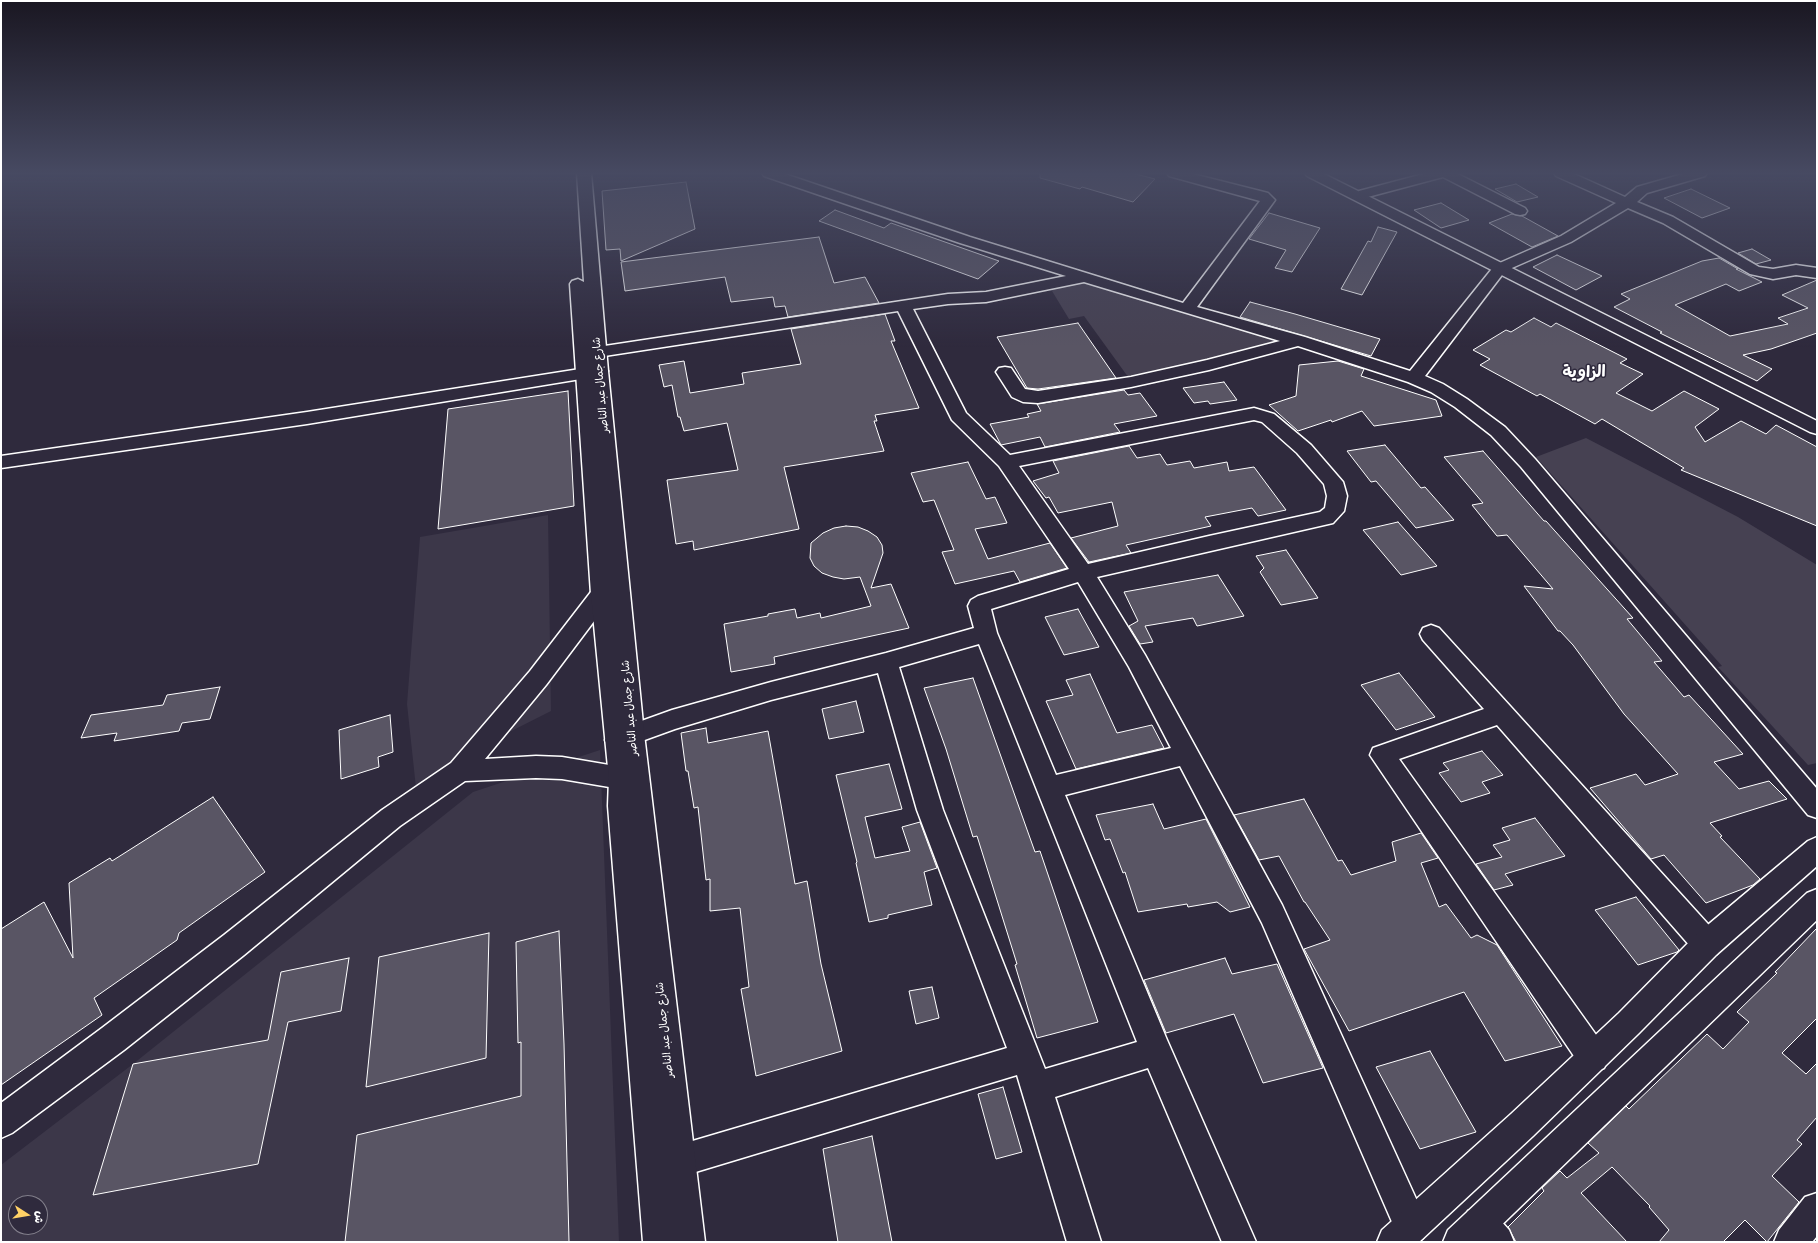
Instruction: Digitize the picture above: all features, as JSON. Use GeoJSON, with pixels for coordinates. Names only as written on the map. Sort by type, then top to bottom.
{"type":"FeatureCollection","features":[{"type":"Feature","properties":{"kind":"street","name":"شارع جمال عبد الناصر"},"geometry":{"type":"LineString","coordinates":[[577,231],[618,578],[624,737],[621,778],[621,806],[660,1242]]}},
{"type":"Feature","properties":{"kind":"street","name":"شارع جمال عبد الناصر"},"geometry":{"type":"LineString","coordinates":[[587,231],[594,366],[602,594],[624,737],[679,1161],[688,1242]]}},
{"type":"Feature","properties":{"kind":"street"},"geometry":{"type":"LineString","coordinates":[[940,231],[1085,278],[1299,341],[1414,378],[1438,388],[1461,403],[1498,431],[1524,458],[1817,807]]}},
{"type":"Feature","properties":{"kind":"street"},"geometry":{"type":"LineString","coordinates":[[1187,309],[1245,231]]}},
{"type":"Feature","properties":{"kind":"street"},"geometry":{"type":"LineString","coordinates":[[1432,231],[1764,392],[1817,420]]}},
{"type":"Feature","properties":{"kind":"street"},"geometry":{"type":"LineString","coordinates":[[1436,231],[1817,428]]}},
{"type":"Feature","properties":{"kind":"street"},"geometry":{"type":"LineString","coordinates":[[1414,378],[1504,266],[1566,239],[1580,231]]}},
{"type":"Feature","properties":{"kind":"street"},"geometry":{"type":"LineString","coordinates":[[1687,231],[1755,271],[1773,274],[1796,270],[1817,273]]}},
{"type":"Feature","properties":{"kind":"street"},"geometry":{"type":"LineString","coordinates":[[1,462],[307,418],[594,366],[903,306],[948,299],[986,297],[1085,278]]}},
{"type":"Feature","properties":{"kind":"street"},"geometry":{"type":"LineString","coordinates":[[903,306],[958,416],[1006,462],[1083,573],[1137,661],[1272,914],[1402,1234],[1448,1194],[1594,1057],[1707,944],[1817,849]]}},
{"type":"Feature","properties":{"kind":"street"},"geometry":{"type":"LineString","coordinates":[[1005,372],[1018,393],[1023,396],[1038,397],[1131,382],[1209,365],[1299,341]]}},
{"type":"Feature","properties":{"kind":"street"},"geometry":{"type":"LineString","coordinates":[[1006,462],[1254,414],[1262,415],[1274,422],[1304,449],[1333,482],[1337,496],[1334,511],[1326,518],[1209,543],[1083,573],[986,602],[979,606],[986,634],[1156,1051],[1239,1242]]}},
{"type":"Feature","properties":{"kind":"street"},"geometry":{"type":"LineString","coordinates":[[1,1122],[113,1039],[228,950],[391,818],[460,771],[538,678],[602,594],[618,578]]}},
{"type":"Feature","properties":{"kind":"street"},"geometry":{"type":"LineString","coordinates":[[624,737],[672,720],[771,691],[886,662],[986,634]]}},
{"type":"Feature","properties":{"kind":"street"},"geometry":{"type":"LineString","coordinates":[[1431,634],[1707,944]]}},
{"type":"Feature","properties":{"kind":"street"},"geometry":{"type":"LineString","coordinates":[[886,662],[930,810],[973,919],[1036,1087],[1084,1242]]}},
{"type":"Feature","properties":{"kind":"street"},"geometry":{"type":"LineString","coordinates":[[1502,713],[1382,754],[1594,1057]]}},
{"type":"Feature","properties":{"kind":"street"},"geometry":{"type":"LineString","coordinates":[[1050,788],[1187,754]]}},
{"type":"Feature","properties":{"kind":"street"},"geometry":{"type":"LineString","coordinates":[[460,771],[536,767],[562,768],[621,778]]}},
{"type":"Feature","properties":{"kind":"street"},"geometry":{"type":"LineString","coordinates":[[1479,1236],[1817,902]]}},
{"type":"Feature","properties":{"kind":"street"},"geometry":{"type":"LineString","coordinates":[[1036,1087],[1156,1051]]}},
{"type":"Feature","properties":{"kind":"street"},"geometry":{"type":"LineString","coordinates":[[679,1161],[1024,1058]]}},
{"type":"Feature","properties":{"kind":"street"},"geometry":{"type":"LineString","coordinates":[[1791,1242],[1817,1209]]}},
{"type":"Feature","properties":{"kind":"shaded area"},"geometry":{"type":"Polygon","coordinates":[[[1085,279],[1299,341],[1131,381],[1084,316],[1069,319],[1049,286],[1085,279]]]}},
{"type":"Feature","properties":{"kind":"shaded area"},"geometry":{"type":"Polygon","coordinates":[[[1586,438],[1738,517],[1817,565],[1817,763],[1808,765],[1718,667],[1722,666],[1536,457],[1586,438]]]}},
{"type":"Feature","properties":{"kind":"shaded area"},"geometry":{"type":"Polygon","coordinates":[[[548,515],[551,711],[450,762],[416,788],[407,704],[420,537],[548,515]]]}},
{"type":"Feature","properties":{"kind":"shaded area"},"geometry":{"type":"Polygon","coordinates":[[[600,750],[619,1242],[1,1242],[1,1165],[133,1064],[473,792],[600,750]]]}},
{"type":"Feature","properties":{"kind":"building"},"geometry":{"type":"Polygon","coordinates":[[[605,231],[690,231],[621,261],[620,249],[606,250],[605,231]]]}},
{"type":"Feature","properties":{"kind":"building"},"geometry":{"type":"Polygon","coordinates":[[[846,231],[914,231],[999,261],[978,279],[846,231]]]}},
{"type":"Feature","properties":{"kind":"building"},"geometry":{"type":"Polygon","coordinates":[[[1255,231],[1318,231],[1292,272],[1275,268],[1286,250],[1249,239],[1255,231]]]}},
{"type":"Feature","properties":{"kind":"building"},"geometry":{"type":"Polygon","coordinates":[[[1376,231],[1397,232],[1362,295],[1341,289],[1368,241],[1371,242],[1376,231]]]}},
{"type":"Feature","properties":{"kind":"building"},"geometry":{"type":"Polygon","coordinates":[[[1503,231],[1549,231],[1558,236],[1532,247],[1503,231]]]}},
{"type":"Feature","properties":{"kind":"building"},"geometry":{"type":"Polygon","coordinates":[[[819,237],[834,283],[865,277],[879,303],[788,317],[785,306],[775,307],[773,297],[731,302],[725,277],[625,291],[621,262],[819,237]]]}},
{"type":"Feature","properties":{"kind":"building"},"geometry":{"type":"Polygon","coordinates":[[[1752,249],[1771,260],[1756,264],[1738,253],[1752,249]]]}},
{"type":"Feature","properties":{"kind":"building"},"geometry":{"type":"Polygon","coordinates":[[[1557,255],[1602,276],[1576,290],[1533,267],[1557,255]]]}},
{"type":"Feature","properties":{"kind":"building"},"geometry":{"type":"Polygon","coordinates":[[[1719,258],[1738,269],[1736,269],[1762,282],[1739,291],[1726,284],[1675,305],[1730,336],[1788,324],[1778,318],[1808,308],[1782,295],[1817,280],[1817,333],[1771,349],[1743,355],[1772,369],[1757,381],[1660,333],[1662,332],[1614,307],[1630,299],[1621,294],[1702,261],[1719,258]]]}},
{"type":"Feature","properties":{"kind":"building"},"geometry":{"type":"Polygon","coordinates":[[[1250,302],[1380,339],[1371,356],[1240,317],[1250,302]]]}},
{"type":"Feature","properties":{"kind":"building"},"geometry":{"type":"Polygon","coordinates":[[[885,314],[895,341],[891,341],[919,408],[875,415],[877,421],[874,421],[884,451],[784,467],[799,529],[694,550],[693,541],[676,544],[667,480],[738,470],[727,423],[684,431],[680,417],[678,417],[672,385],[664,387],[659,365],[684,361],[690,393],[744,384],[742,373],[801,364],[791,329],[885,314]]]}},
{"type":"Feature","properties":{"kind":"building"},"geometry":{"type":"Polygon","coordinates":[[[1534,318],[1551,327],[1556,323],[1627,359],[1620,363],[1643,374],[1616,393],[1652,411],[1684,391],[1719,409],[1695,427],[1705,442],[1741,421],[1766,434],[1776,425],[1817,447],[1817,526],[1681,470],[1684,468],[1602,419],[1595,424],[1540,394],[1537,396],[1480,365],[1490,359],[1473,350],[1506,330],[1511,332],[1534,318]]]}},
{"type":"Feature","properties":{"kind":"building"},"geometry":{"type":"Polygon","coordinates":[[[1078,323],[1116,378],[1038,389],[1027,388],[997,337],[1078,323]]]}},
{"type":"Feature","properties":{"kind":"building"},"geometry":{"type":"Polygon","coordinates":[[[1338,361],[1364,369],[1361,376],[1436,400],[1442,416],[1374,426],[1362,411],[1332,422],[1331,420],[1298,431],[1269,405],[1296,396],[1299,365],[1338,361]]]}},
{"type":"Feature","properties":{"kind":"building"},"geometry":{"type":"Polygon","coordinates":[[[1224,382],[1237,400],[1210,404],[1208,401],[1194,403],[1183,388],[1224,382]]]}},
{"type":"Feature","properties":{"kind":"building"},"geometry":{"type":"Polygon","coordinates":[[[1124,390],[1128,395],[1140,393],[1157,416],[1114,424],[1120,432],[1045,447],[1040,437],[1001,445],[990,424],[1029,417],[1027,414],[1041,411],[1037,404],[1124,390]]]}},
{"type":"Feature","properties":{"kind":"building"},"geometry":{"type":"Polygon","coordinates":[[[568,391],[574,506],[438,529],[448,409],[568,391]]]}},
{"type":"Feature","properties":{"kind":"building"},"geometry":{"type":"Polygon","coordinates":[[[1385,445],[1421,488],[1425,487],[1454,520],[1416,528],[1376,481],[1371,482],[1347,451],[1385,445]]]}},
{"type":"Feature","properties":{"kind":"building"},"geometry":{"type":"Polygon","coordinates":[[[1129,446],[1137,458],[1160,454],[1167,465],[1190,461],[1194,468],[1227,462],[1229,471],[1254,467],[1286,510],[1258,516],[1252,508],[1205,517],[1211,526],[1126,545],[1131,553],[1089,562],[1071,538],[1118,526],[1112,502],[1058,513],[1049,497],[1046,498],[1033,481],[1059,473],[1053,461],[1129,446]]]}},
{"type":"Feature","properties":{"kind":"building"},"geometry":{"type":"Polygon","coordinates":[[[1483,451],[1544,521],[1546,521],[1633,618],[1627,619],[1662,661],[1654,662],[1684,697],[1689,695],[1743,754],[1714,762],[1739,789],[1769,781],[1787,799],[1710,823],[1722,836],[1720,837],[1760,879],[1753,885],[1706,903],[1664,855],[1651,859],[1590,788],[1636,774],[1645,785],[1678,774],[1624,714],[1573,645],[1560,631],[1558,631],[1524,586],[1553,589],[1507,535],[1497,536],[1472,505],[1483,503],[1444,457],[1483,451]]]}},
{"type":"Feature","properties":{"kind":"building"},"geometry":{"type":"Polygon","coordinates":[[[968,462],[986,499],[995,497],[1007,523],[975,529],[988,559],[1050,543],[1067,568],[1020,582],[1014,571],[955,584],[942,552],[954,550],[934,500],[923,502],[911,473],[968,462]]]}},
{"type":"Feature","properties":{"kind":"building"},"geometry":{"type":"Polygon","coordinates":[[[1398,522],[1437,566],[1401,575],[1363,530],[1398,522]]]}},
{"type":"Feature","properties":{"kind":"building"},"geometry":{"type":"Polygon","coordinates":[[[846,526],[858,527],[868,531],[877,537],[882,545],[883,553],[871,588],[891,584],[909,628],[774,657],[775,664],[731,672],[724,624],[768,616],[768,614],[795,609],[797,618],[820,613],[821,618],[871,606],[860,577],[844,579],[822,573],[814,566],[810,558],[811,543],[823,533],[834,528],[846,526]]]}},
{"type":"Feature","properties":{"kind":"building"},"geometry":{"type":"Polygon","coordinates":[[[1286,550],[1318,598],[1281,605],[1260,572],[1264,568],[1256,556],[1286,550]]]}},
{"type":"Feature","properties":{"kind":"building"},"geometry":{"type":"Polygon","coordinates":[[[1218,575],[1244,616],[1197,626],[1193,618],[1145,626],[1153,642],[1140,644],[1129,626],[1138,621],[1124,592],[1218,575]]]}},
{"type":"Feature","properties":{"kind":"building"},"geometry":{"type":"Polygon","coordinates":[[[1078,609],[1099,647],[1064,655],[1045,617],[1078,609]]]}},
{"type":"Feature","properties":{"kind":"building"},"geometry":{"type":"Polygon","coordinates":[[[1399,673],[1435,717],[1396,730],[1361,685],[1399,673]]]}},
{"type":"Feature","properties":{"kind":"building"},"geometry":{"type":"Polygon","coordinates":[[[1090,674],[1117,733],[1152,725],[1164,748],[1076,769],[1046,701],[1073,695],[1066,680],[1090,674]]]}},
{"type":"Feature","properties":{"kind":"building"},"geometry":{"type":"Polygon","coordinates":[[[973,678],[1035,852],[1040,851],[1098,1022],[1037,1038],[1015,965],[1017,964],[977,836],[973,837],[946,749],[924,688],[973,678]]]}},
{"type":"Feature","properties":{"kind":"building"},"geometry":{"type":"Polygon","coordinates":[[[220,687],[210,719],[182,723],[179,731],[114,741],[117,733],[81,738],[91,715],[163,705],[167,695],[220,687]]]}},
{"type":"Feature","properties":{"kind":"building"},"geometry":{"type":"Polygon","coordinates":[[[856,701],[864,732],[829,739],[822,709],[856,701]]]}},
{"type":"Feature","properties":{"kind":"building"},"geometry":{"type":"Polygon","coordinates":[[[390,715],[393,752],[378,757],[379,767],[341,779],[339,730],[390,715]]]}},
{"type":"Feature","properties":{"kind":"building"},"geometry":{"type":"Polygon","coordinates":[[[706,728],[708,743],[768,731],[795,884],[807,881],[821,964],[842,1051],[756,1076],[741,989],[749,987],[740,908],[710,911],[710,879],[706,880],[698,807],[694,808],[688,771],[686,771],[681,733],[706,728]]]}},
{"type":"Feature","properties":{"kind":"building"},"geometry":{"type":"Polygon","coordinates":[[[1482,751],[1503,775],[1482,782],[1490,793],[1461,802],[1439,773],[1449,770],[1443,763],[1482,751]]]}},
{"type":"Feature","properties":{"kind":"building"},"geometry":{"type":"Polygon","coordinates":[[[889,764],[902,809],[865,817],[875,858],[910,851],[902,827],[920,822],[937,868],[924,872],[932,905],[888,915],[888,918],[869,922],[857,862],[836,775],[889,764]]]}},
{"type":"Feature","properties":{"kind":"building"},"geometry":{"type":"Polygon","coordinates":[[[213,797],[265,872],[179,933],[177,940],[94,998],[102,1015],[1,1085],[1,929],[44,902],[73,958],[69,883],[110,858],[112,861],[213,797]]]}},
{"type":"Feature","properties":{"kind":"building"},"geometry":{"type":"Polygon","coordinates":[[[1304,799],[1338,861],[1342,860],[1351,875],[1396,861],[1392,842],[1421,833],[1438,858],[1421,863],[1439,907],[1446,904],[1471,938],[1477,935],[1497,945],[1562,1046],[1505,1061],[1464,992],[1349,1031],[1304,949],[1330,940],[1304,902],[1279,856],[1259,860],[1234,815],[1304,799]]]}},
{"type":"Feature","properties":{"kind":"building"},"geometry":{"type":"Polygon","coordinates":[[[1153,804],[1164,829],[1206,819],[1250,907],[1230,912],[1217,902],[1188,907],[1187,904],[1138,912],[1125,872],[1123,873],[1110,839],[1105,840],[1096,815],[1153,804]]]}},
{"type":"Feature","properties":{"kind":"building"},"geometry":{"type":"Polygon","coordinates":[[[1535,818],[1565,856],[1505,874],[1513,885],[1494,890],[1476,864],[1502,857],[1493,845],[1510,840],[1502,828],[1535,818]]]}},
{"type":"Feature","properties":{"kind":"building"},"geometry":{"type":"Polygon","coordinates":[[[1636,897],[1679,950],[1677,952],[1638,965],[1595,910],[1636,897]]]}},
{"type":"Feature","properties":{"kind":"building"},"geometry":{"type":"Polygon","coordinates":[[[1817,928],[1817,1018],[1782,1053],[1806,1074],[1817,1063],[1817,1117],[1797,1140],[1802,1144],[1772,1176],[1799,1202],[1767,1242],[1745,1220],[1723,1242],[1659,1242],[1669,1230],[1649,1207],[1650,1206],[1612,1167],[1581,1193],[1627,1242],[1516,1242],[1508,1227],[1544,1191],[1542,1188],[1560,1171],[1567,1178],[1599,1153],[1588,1143],[1626,1106],[1629,1109],[1707,1034],[1723,1049],[1749,1022],[1737,1012],[1777,973],[1775,972],[1817,928]]]}},
{"type":"Feature","properties":{"kind":"building"},"geometry":{"type":"Polygon","coordinates":[[[559,931],[564,1044],[569,1242],[345,1242],[357,1135],[521,1096],[521,1042],[518,1043],[516,942],[559,931]]]}},
{"type":"Feature","properties":{"kind":"building"},"geometry":{"type":"Polygon","coordinates":[[[489,933],[486,1058],[366,1087],[379,957],[489,933]]]}},
{"type":"Feature","properties":{"kind":"building"},"geometry":{"type":"Polygon","coordinates":[[[349,958],[341,1011],[288,1022],[258,1164],[93,1195],[133,1064],[268,1040],[281,972],[349,958]]]}},
{"type":"Feature","properties":{"kind":"building"},"geometry":{"type":"Polygon","coordinates":[[[1225,958],[1232,974],[1277,964],[1323,1068],[1263,1083],[1234,1014],[1166,1033],[1144,980],[1225,958]]]}},
{"type":"Feature","properties":{"kind":"building"},"geometry":{"type":"Polygon","coordinates":[[[932,987],[939,1018],[916,1024],[909,991],[932,987]]]}},
{"type":"Feature","properties":{"kind":"building"},"geometry":{"type":"Polygon","coordinates":[[[1430,1051],[1476,1132],[1420,1149],[1376,1067],[1430,1051]]]}},
{"type":"Feature","properties":{"kind":"building"},"geometry":{"type":"Polygon","coordinates":[[[1003,1087],[1022,1152],[996,1159],[978,1094],[1003,1087]]]}},
{"type":"Feature","properties":{"kind":"building"},"geometry":{"type":"Polygon","coordinates":[[[872,1136],[892,1242],[838,1242],[823,1149],[872,1136]]]}},
{"type":"Feature","properties":{"kind":"district","name":"الزاوية"},"geometry":{"type":"Point","coordinates":[1584,373]}}]}
